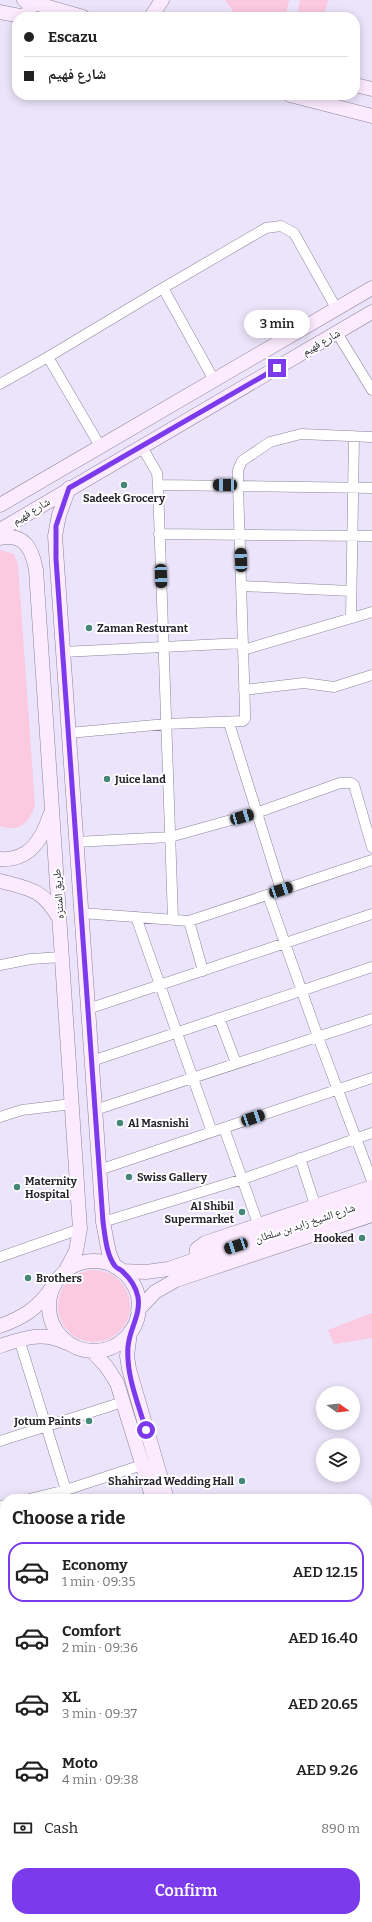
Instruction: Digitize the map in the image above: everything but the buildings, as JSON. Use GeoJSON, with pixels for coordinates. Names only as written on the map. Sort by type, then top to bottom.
{"type":"FeatureCollection","features":[{"type":"Feature","properties":{"kind":"street"},"geometry":{"type":"LineString","coordinates":[[24,0],[28,3],[30,9],[28,12]]}},
{"type":"Feature","properties":{"kind":"street"},"geometry":{"type":"LineString","coordinates":[[24,0],[66,12]]}},
{"type":"Feature","properties":{"kind":"street"},"geometry":{"type":"LineString","coordinates":[[155,12],[163,0]]}},
{"type":"Feature","properties":{"kind":"street"},"geometry":{"type":"LineString","coordinates":[[162,12],[163,0]]}},
{"type":"Feature","properties":{"kind":"street"},"geometry":{"type":"LineString","coordinates":[[0,12],[12,14]]}},
{"type":"Feature","properties":{"kind":"street"},"geometry":{"type":"LineString","coordinates":[[0,19],[12,22]]}},
{"type":"Feature","properties":{"kind":"street"},"geometry":{"type":"LineString","coordinates":[[360,86],[372,89]]}},
{"type":"Feature","properties":{"kind":"street"},"geometry":{"type":"LineString","coordinates":[[310,100],[372,116]]}},
{"type":"Feature","properties":{"kind":"street"},"geometry":{"type":"LineString","coordinates":[[0,384],[266,228],[281,226],[294,233],[336,308]]}},
{"type":"Feature","properties":{"kind":"street"},"geometry":{"type":"LineString","coordinates":[[163,288],[214,380]]}},
{"type":"Feature","properties":{"kind":"street","name":"شارع فهيم"},"geometry":{"type":"LineString","coordinates":[[0,505],[372,288]]}},
{"type":"Feature","properties":{"kind":"street","name":"شارع فهيم"},"geometry":{"type":"LineString","coordinates":[[0,530],[69,488],[142,447],[372,312]]}},
{"type":"Feature","properties":{"kind":"street"},"geometry":{"type":"LineString","coordinates":[[337,333],[371,388]]}},
{"type":"Feature","properties":{"kind":"street"},"geometry":{"type":"LineString","coordinates":[[48,357],[100,446]]}},
{"type":"Feature","properties":{"kind":"street"},"geometry":{"type":"LineString","coordinates":[[197,390],[204,391],[208,394],[204,410]]}},
{"type":"Feature","properties":{"kind":"street"},"geometry":{"type":"LineString","coordinates":[[69,733],[166,724],[240,723],[245,719],[238,485],[238,470],[242,461],[270,442],[307,434],[372,437]]}},
{"type":"Feature","properties":{"kind":"street"},"geometry":{"type":"LineString","coordinates":[[351,618],[354,436]]}},
{"type":"Feature","properties":{"kind":"street"},"geometry":{"type":"LineString","coordinates":[[142,447],[157,473],[158,485],[173,919]]}},
{"type":"Feature","properties":{"kind":"street"},"geometry":{"type":"LineString","coordinates":[[158,485],[372,488]]}},
{"type":"Feature","properties":{"kind":"street","name":"طريق المنتزه"},"geometry":{"type":"LineString","coordinates":[[69,488],[59,515],[55,536],[59,602],[103,1222],[109,1253],[118,1269]]}},
{"type":"Feature","properties":{"kind":"street"},"geometry":{"type":"LineString","coordinates":[[160,534],[372,536]]}},
{"type":"Feature","properties":{"kind":"street","name":"طريق المنتزه"},"geometry":{"type":"LineString","coordinates":[[0,538],[16,538],[29,546],[34,557],[36,570],[80,1229],[76,1251],[60,1277]]}},
{"type":"Feature","properties":{"kind":"street"},"geometry":{"type":"LineString","coordinates":[[242,586],[351,591]]}},
{"type":"Feature","properties":{"kind":"street"},"geometry":{"type":"LineString","coordinates":[[38,602],[46,597],[55,597],[59,602]]}},
{"type":"Feature","properties":{"kind":"street"},"geometry":{"type":"LineString","coordinates":[[63,652],[243,647],[372,612]]}},
{"type":"Feature","properties":{"kind":"street"},"geometry":{"type":"LineString","coordinates":[[244,690],[304,683],[334,687],[372,675]]}},
{"type":"Feature","properties":{"kind":"street"},"geometry":{"type":"LineString","coordinates":[[229,723],[281,890]]}},
{"type":"Feature","properties":{"kind":"street"},"geometry":{"type":"LineString","coordinates":[[76,842],[170,837],[256,813],[340,783],[351,783],[354,786],[372,847]]}},
{"type":"Feature","properties":{"kind":"street"},"geometry":{"type":"LineString","coordinates":[[0,859],[15,858],[27,854],[37,844],[45,831],[52,808]]}},
{"type":"Feature","properties":{"kind":"street"},"geometry":{"type":"LineString","coordinates":[[81,913],[189,921],[372,860]]}},
{"type":"Feature","properties":{"kind":"street"},"geometry":{"type":"LineString","coordinates":[[0,881],[40,894],[50,903],[60,920]]}},
{"type":"Feature","properties":{"kind":"street"},"geometry":{"type":"LineString","coordinates":[[268,895],[337,1090],[372,1181]]}},
{"type":"Feature","properties":{"kind":"street"},"geometry":{"type":"LineString","coordinates":[[88,1009],[372,914]]}},
{"type":"Feature","properties":{"kind":"street"},"geometry":{"type":"LineString","coordinates":[[136,917],[212,1132]]}},
{"type":"Feature","properties":{"kind":"street"},"geometry":{"type":"LineString","coordinates":[[189,921],[203,971]]}},
{"type":"Feature","properties":{"kind":"street"},"geometry":{"type":"LineString","coordinates":[[0,965],[31,959],[62,957]]}},
{"type":"Feature","properties":{"kind":"street"},"geometry":{"type":"LineString","coordinates":[[92,1061],[372,967]]}},
{"type":"Feature","properties":{"kind":"street"},"geometry":{"type":"LineString","coordinates":[[219,1018],[236,1064]]}},
{"type":"Feature","properties":{"kind":"street"},"geometry":{"type":"LineString","coordinates":[[95,1110],[372,1018]]}},
{"type":"Feature","properties":{"kind":"street"},"geometry":{"type":"LineString","coordinates":[[99,1170],[372,1078]]}},
{"type":"Feature","properties":{"kind":"street"},"geometry":{"type":"LineString","coordinates":[[0,1117],[22,1110],[72,1104]]}},
{"type":"Feature","properties":{"kind":"street"},"geometry":{"type":"LineString","coordinates":[[224,1128],[261,1231]]}},
{"type":"Feature","properties":{"kind":"street"},"geometry":{"type":"LineString","coordinates":[[103,1222],[243,1179],[372,1133]]}},
{"type":"Feature","properties":{"kind":"street"},"geometry":{"type":"LineString","coordinates":[[300,1158],[317,1212],[372,1187]]}},
{"type":"Feature","properties":{"kind":"street","name":"شارع الشيخ زايد بن سلطان"},"geometry":{"type":"LineString","coordinates":[[118,1269],[158,1271],[196,1259],[261,1231],[317,1212],[372,1201]]}},
{"type":"Feature","properties":{"kind":"street","name":"شارع الشيخ زايد بن سلطان"},"geometry":{"type":"LineString","coordinates":[[138,1310],[155,1292],[176,1280],[372,1215]]}},
{"type":"Feature","properties":{"kind":"street"},"geometry":{"type":"LineString","coordinates":[[0,1257],[80,1229]]}},
{"type":"Feature","properties":{"kind":"street"},"geometry":{"type":"LineString","coordinates":[[0,1326],[20,1318],[34,1310],[60,1277],[86,1262],[101,1262],[118,1269],[127,1276],[135,1288],[138,1310],[136,1322],[130,1332],[116,1345],[105,1350],[92,1351],[71,1345],[59,1339],[39,1335],[19,1339],[0,1346]]}},
{"type":"Feature","properties":{"kind":"street"},"geometry":{"type":"LineString","coordinates":[[60,1277],[50,1299],[51,1317],[58,1333],[71,1345]]}},
{"type":"Feature","properties":{"kind":"street"},"geometry":{"type":"LineString","coordinates":[[130,1332],[128,1350],[129,1369],[166,1494]]}},
{"type":"Feature","properties":{"kind":"street"},"geometry":{"type":"LineString","coordinates":[[19,1339],[66,1490]]}},
{"type":"Feature","properties":{"kind":"street"},"geometry":{"type":"LineString","coordinates":[[92,1351],[112,1374],[123,1402],[151,1494]]}},
{"type":"Feature","properties":{"kind":"street"},"geometry":{"type":"LineString","coordinates":[[0,1441],[123,1402]]}},
{"type":"Feature","properties":{"kind":"street"},"geometry":{"type":"LineString","coordinates":[[50,1494],[142,1465]]}},
{"type":"Feature","properties":{"kind":"shaded area"},"geometry":{"type":"Polygon","coordinates":[[[225,0],[289,0],[286,12],[233,12],[225,0]]]}},
{"type":"Feature","properties":{"kind":"shaded area"},"geometry":{"type":"Polygon","coordinates":[[[300,0],[328,0],[325,12],[298,11],[300,0]]]}},
{"type":"Feature","properties":{"kind":"shaded area"},"geometry":{"type":"Polygon","coordinates":[[[0,550],[14,554],[18,565],[35,806],[26,822],[13,828],[0,826],[0,550]]]}},
{"type":"Feature","properties":{"kind":"shaded area"},"geometry":{"type":"Polygon","coordinates":[[[94,1270],[114,1276],[124,1286],[130,1306],[124,1326],[114,1336],[94,1342],[74,1336],[64,1326],[58,1306],[64,1286],[74,1276],[94,1270]]]}},
{"type":"Feature","properties":{"kind":"shaded area"},"geometry":{"type":"Polygon","coordinates":[[[372,1313],[372,1338],[334,1344],[328,1330],[372,1313]]]}},
{"type":"Feature","properties":{"kind":"place","name":"Sadeek Grocery"},"geometry":{"type":"Point","coordinates":[124,485]}},
{"type":"Feature","properties":{"kind":"place","name":"Zaman Resturant"},"geometry":{"type":"Point","coordinates":[89,628]}},
{"type":"Feature","properties":{"kind":"place","name":"Juice land"},"geometry":{"type":"Point","coordinates":[107,779]}},
{"type":"Feature","properties":{"kind":"place","name":"Al Masnishi"},"geometry":{"type":"Point","coordinates":[120,1123]}},
{"type":"Feature","properties":{"kind":"place","name":"Swiss Gallery"},"geometry":{"type":"Point","coordinates":[129,1177]}},
{"type":"Feature","properties":{"kind":"place","name":"Maternity Hospital"},"geometry":{"type":"Point","coordinates":[17,1187]}},
{"type":"Feature","properties":{"kind":"place","name":"Al Shibil Supermarket"},"geometry":{"type":"Point","coordinates":[242,1212]}},
{"type":"Feature","properties":{"kind":"place","name":"Hooked"},"geometry":{"type":"Point","coordinates":[362,1238]}},
{"type":"Feature","properties":{"kind":"place","name":"Brothers"},"geometry":{"type":"Point","coordinates":[28,1278]}},
{"type":"Feature","properties":{"kind":"place","name":"Jotum Paints"},"geometry":{"type":"Point","coordinates":[89,1421]}},
{"type":"Feature","properties":{"kind":"place","name":"Shahirzad Wedding Hall"},"geometry":{"type":"Point","coordinates":[242,1481]}},
{"type":"Feature","properties":{"kind":"route"},"geometry":{"type":"LineString","coordinates":[[146,1430],[129,1369],[128,1356],[130,1332],[136,1322],[138,1310],[137,1295],[135,1288],[127,1276],[115,1267],[109,1253],[103,1222],[56,559],[56,526],[69,488],[277,368]]}}]}
